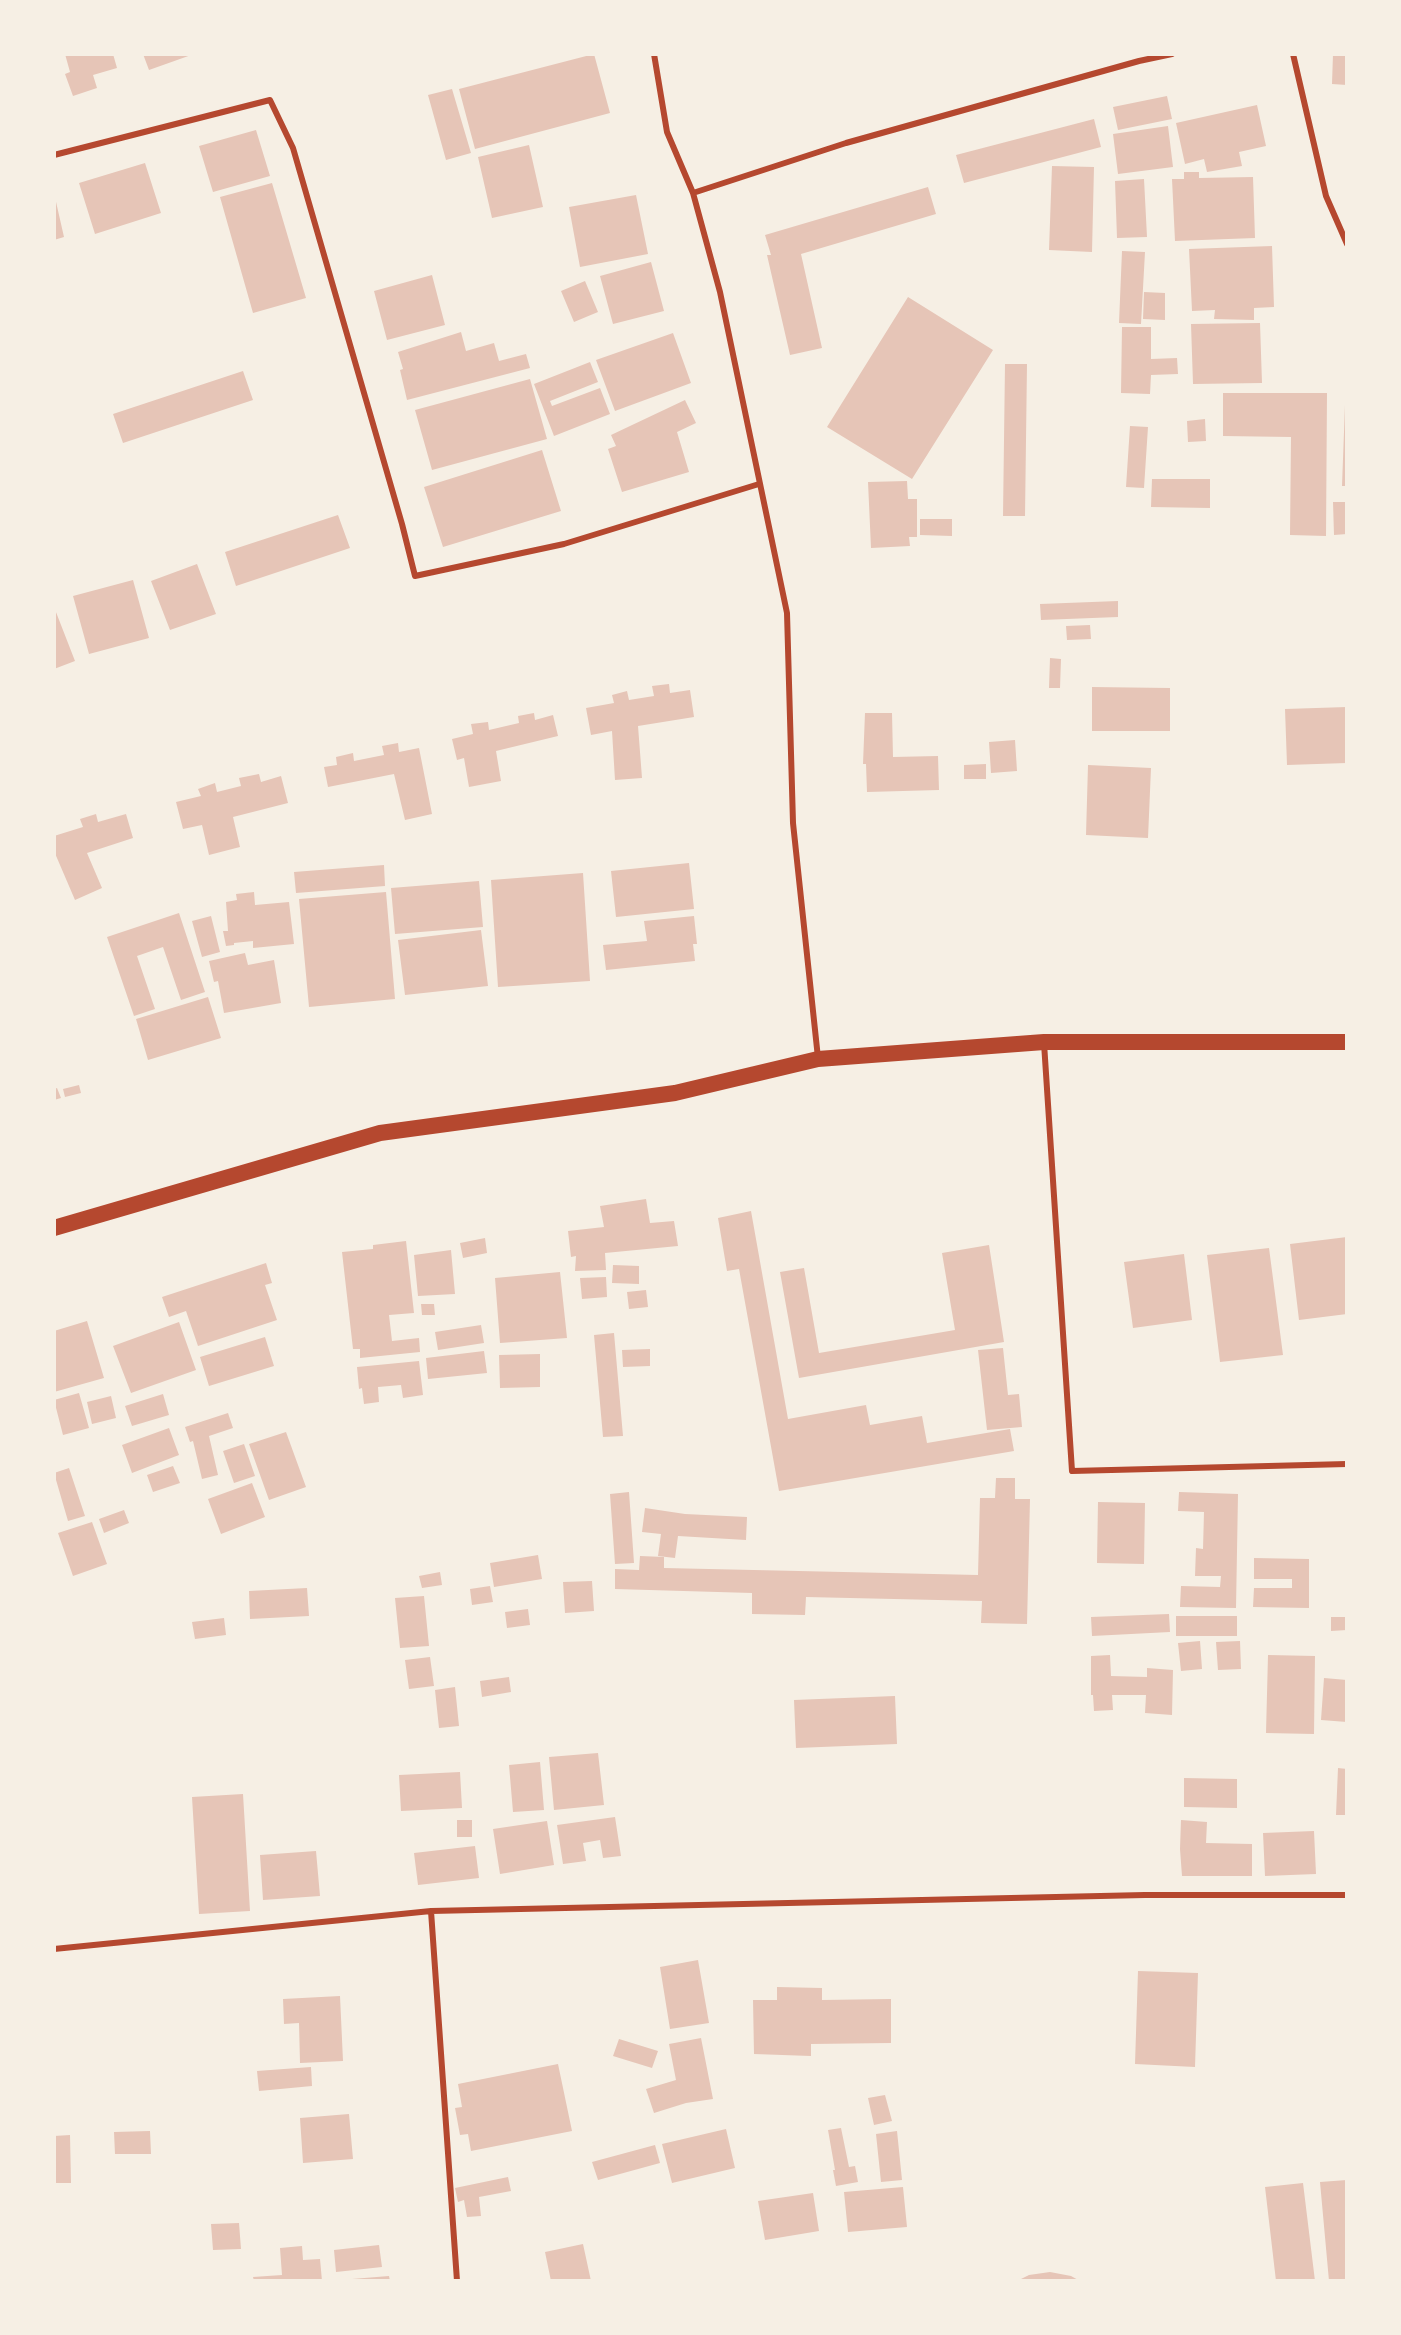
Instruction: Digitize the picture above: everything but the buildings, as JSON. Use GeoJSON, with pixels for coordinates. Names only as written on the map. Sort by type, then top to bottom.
{"type":"FeatureCollection","features":[{"type":"Feature","properties":{"kind":"highway"},"geometry":{"type":"LineString","coordinates":[[54,1228],[380,1133],[675,1093],[818,1059],[1044,1042],[1347,1042]]}},
{"type":"Feature","properties":{"kind":"street"},"geometry":{"type":"LineString","coordinates":[[654,54],[667,132],[693,193],[720,292],[787,613],[793,823],[818,1059]]}},
{"type":"Feature","properties":{"kind":"street"},"geometry":{"type":"LineString","coordinates":[[693,193],[846,143],[1139,61],[1172,54]]}},
{"type":"Feature","properties":{"kind":"street"},"geometry":{"type":"LineString","coordinates":[[1293,54],[1326,196],[1347,244]]}},
{"type":"Feature","properties":{"kind":"street"},"geometry":{"type":"LineString","coordinates":[[54,154],[270,100],[293,148],[415,576],[564,544],[759,484]]}},
{"type":"Feature","properties":{"kind":"street"},"geometry":{"type":"LineString","coordinates":[[1044,1042],[1072,1471],[1347,1464]]}},
{"type":"Feature","properties":{"kind":"street"},"geometry":{"type":"LineString","coordinates":[[54,1949],[431,1911],[1145,1895],[1347,1895]]}},
{"type":"Feature","properties":{"kind":"street"},"geometry":{"type":"LineString","coordinates":[[431,1911],[457,2281]]}}]}
